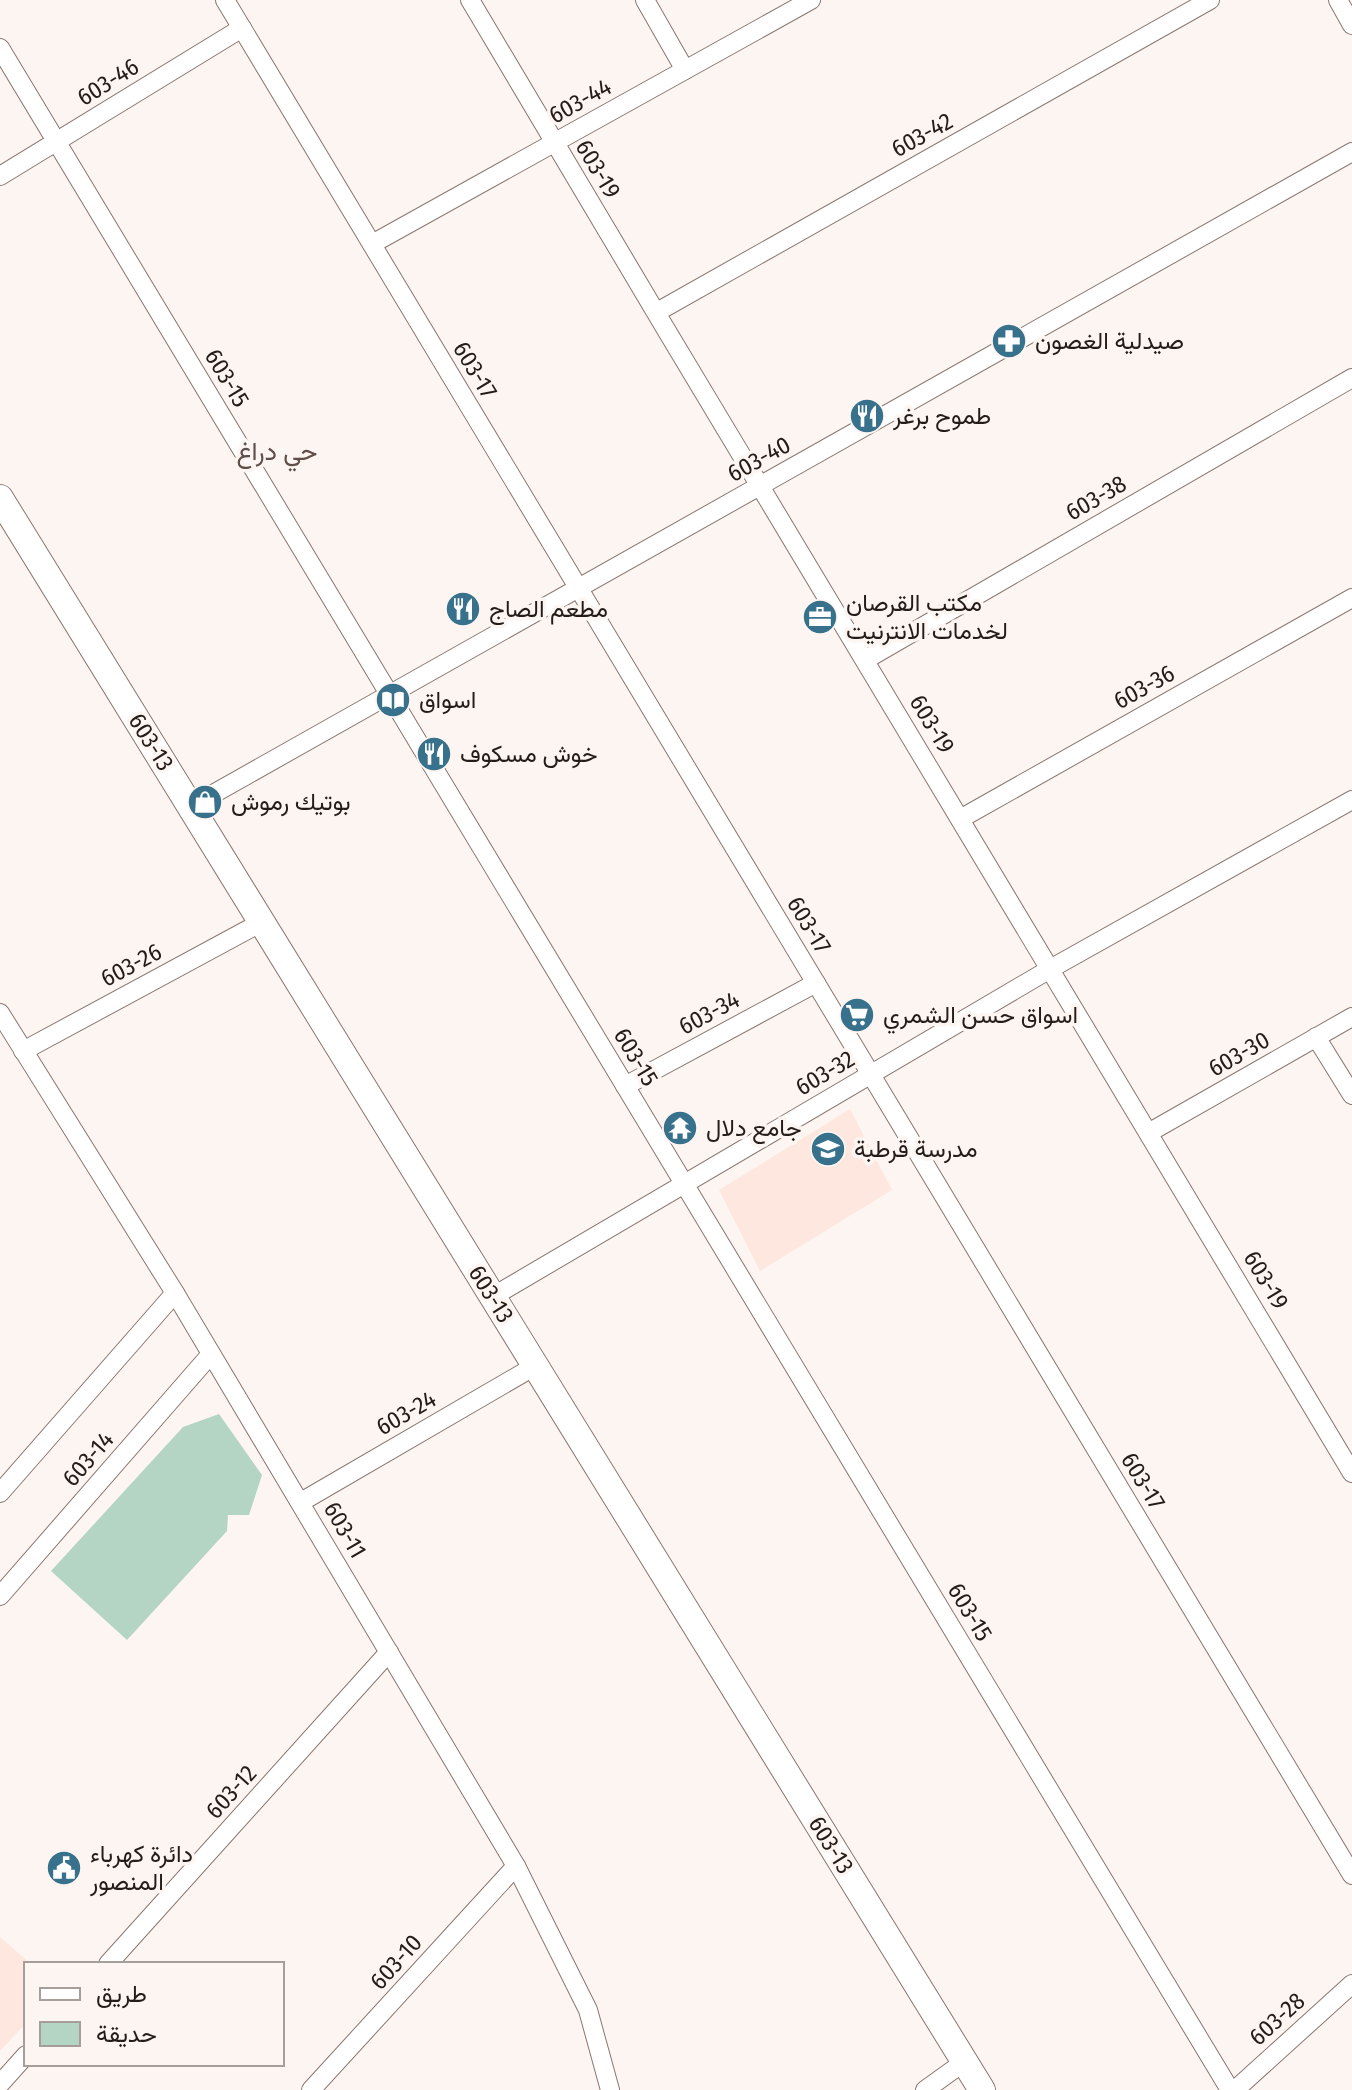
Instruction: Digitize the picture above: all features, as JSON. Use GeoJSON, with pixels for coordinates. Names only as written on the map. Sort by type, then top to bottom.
{"type":"FeatureCollection","features":[{"type":"Feature","properties":{"kind":"street","name":"603-17"},"geometry":{"type":"LineString","coordinates":[[225,0],[1352,1875]]}},
{"type":"Feature","properties":{"kind":"street","name":"603-19"},"geometry":{"type":"LineString","coordinates":[[470,0],[1352,1473]]}},
{"type":"Feature","properties":{"kind":"street"},"geometry":{"type":"LineString","coordinates":[[645,0],[685,70]]}},
{"type":"Feature","properties":{"kind":"street","name":"603-44"},"geometry":{"type":"LineString","coordinates":[[372,244],[811,0]]}},
{"type":"Feature","properties":{"kind":"street","name":"603-42"},"geometry":{"type":"LineString","coordinates":[[657,312],[1210,0]]}},
{"type":"Feature","properties":{"kind":"street"},"geometry":{"type":"LineString","coordinates":[[1338,0],[1352,25]]}},
{"type":"Feature","properties":{"kind":"street","name":"603-46"},"geometry":{"type":"LineString","coordinates":[[0,176],[242,28]]}},
{"type":"Feature","properties":{"kind":"street","name":"603-15"},"geometry":{"type":"LineString","coordinates":[[0,48],[1232,2090]]}},
{"type":"Feature","properties":{"kind":"street","name":"603-40"},"geometry":{"type":"LineString","coordinates":[[190,807],[1352,152]]}},
{"type":"Feature","properties":{"kind":"street","name":"603-38"},"geometry":{"type":"LineString","coordinates":[[865,660],[1352,378]]}},
{"type":"Feature","properties":{"kind":"street","name":"603-13"},"geometry":{"type":"LineString","coordinates":[[0,498],[982,2090]]}},
{"type":"Feature","properties":{"kind":"street","name":"603-36"},"geometry":{"type":"LineString","coordinates":[[960,819],[1352,598]]}},
{"type":"Feature","properties":{"kind":"street","name":"603-32"},"geometry":{"type":"LineString","coordinates":[[492,1297],[1050,969],[1352,800]]}},
{"type":"Feature","properties":{"kind":"street","name":"603-26"},"geometry":{"type":"LineString","coordinates":[[23,1051],[262,922]]}},
{"type":"Feature","properties":{"kind":"street","name":"603-34"},"geometry":{"type":"LineString","coordinates":[[625,1086],[816,983]]}},
{"type":"Feature","properties":{"kind":"street","name":"603-11"},"geometry":{"type":"LineString","coordinates":[[0,1013],[175,1293],[516,1866],[588,2010],[610,2090]]}},
{"type":"Feature","properties":{"kind":"street","name":"603-30"},"geometry":{"type":"LineString","coordinates":[[1150,1132],[1352,1017]]}},
{"type":"Feature","properties":{"kind":"street"},"geometry":{"type":"LineString","coordinates":[[1316,1037],[1352,1095]]}},
{"type":"Feature","properties":{"kind":"street","name":"603-14"},"geometry":{"type":"LineString","coordinates":[[1,1490],[175,1293]]}},
{"type":"Feature","properties":{"kind":"street","name":"603-14"},"geometry":{"type":"LineString","coordinates":[[0,1596],[211,1354]]}},
{"type":"Feature","properties":{"kind":"street","name":"603-24"},"geometry":{"type":"LineString","coordinates":[[301,1502],[535,1366]]}},
{"type":"Feature","properties":{"kind":"street","name":"603-12"},"geometry":{"type":"LineString","coordinates":[[110,1962],[389,1652]]}},
{"type":"Feature","properties":{"kind":"street","name":"603-10"},"geometry":{"type":"LineString","coordinates":[[311,2090],[516,1866]]}},
{"type":"Feature","properties":{"kind":"street","name":"603-28"},"geometry":{"type":"LineString","coordinates":[[1232,2090],[1352,1984]]}},
{"type":"Feature","properties":{"kind":"street"},"geometry":{"type":"LineString","coordinates":[[0,2084],[24,2057]]}},
{"type":"Feature","properties":{"kind":"street"},"geometry":{"type":"LineString","coordinates":[[925,2090],[964,2062]]}},
{"type":"Feature","properties":{"kind":"shaded area","name":"مدرسة قرطبة"},"geometry":{"type":"Polygon","coordinates":[[[850,1109],[892,1190],[760,1271],[719,1190],[850,1109]]]}},
{"type":"Feature","properties":{"kind":"shaded area"},"geometry":{"type":"Polygon","coordinates":[[[0,1937],[29,1962],[24,1962],[24,2025],[0,2051],[0,1937]]]}},
{"type":"Feature","properties":{"kind":"green space"},"geometry":{"type":"Polygon","coordinates":[[[219,1414],[262,1475],[249,1515],[228,1515],[227,1531],[127,1640],[51,1571],[183,1427],[219,1414]]]}},
{"type":"Feature","properties":{"kind":"place","name":"صيدلية الغصون"},"geometry":{"type":"Point","coordinates":[1009,341]}},
{"type":"Feature","properties":{"kind":"place","name":"طموح برغر"},"geometry":{"type":"Point","coordinates":[867,416]}},
{"type":"Feature","properties":{"kind":"place","name":"مطعم الصاج"},"geometry":{"type":"Point","coordinates":[463,609]}},
{"type":"Feature","properties":{"kind":"place","name":"مكتب القرصان لخدمات الانترنيت"},"geometry":{"type":"Point","coordinates":[820,617]}},
{"type":"Feature","properties":{"kind":"place","name":"اسواق"},"geometry":{"type":"Point","coordinates":[393,700]}},
{"type":"Feature","properties":{"kind":"place","name":"خوش مسكوف"},"geometry":{"type":"Point","coordinates":[434,754]}},
{"type":"Feature","properties":{"kind":"place","name":"بوتيك رموش"},"geometry":{"type":"Point","coordinates":[205,802]}},
{"type":"Feature","properties":{"kind":"place","name":"اسواق حسن الشمري"},"geometry":{"type":"Point","coordinates":[857,1015]}},
{"type":"Feature","properties":{"kind":"place","name":"جامع دلال"},"geometry":{"type":"Point","coordinates":[680,1128]}},
{"type":"Feature","properties":{"kind":"place","name":"مدرسة قرطبة"},"geometry":{"type":"Point","coordinates":[828,1149]}},
{"type":"Feature","properties":{"kind":"place","name":"دائرة كهرباء المنصور"},"geometry":{"type":"Point","coordinates":[64,1868]}},
{"type":"Feature","properties":{"kind":"district","name":"حي دراغ"},"geometry":{"type":"Point","coordinates":[277,451]}}]}
